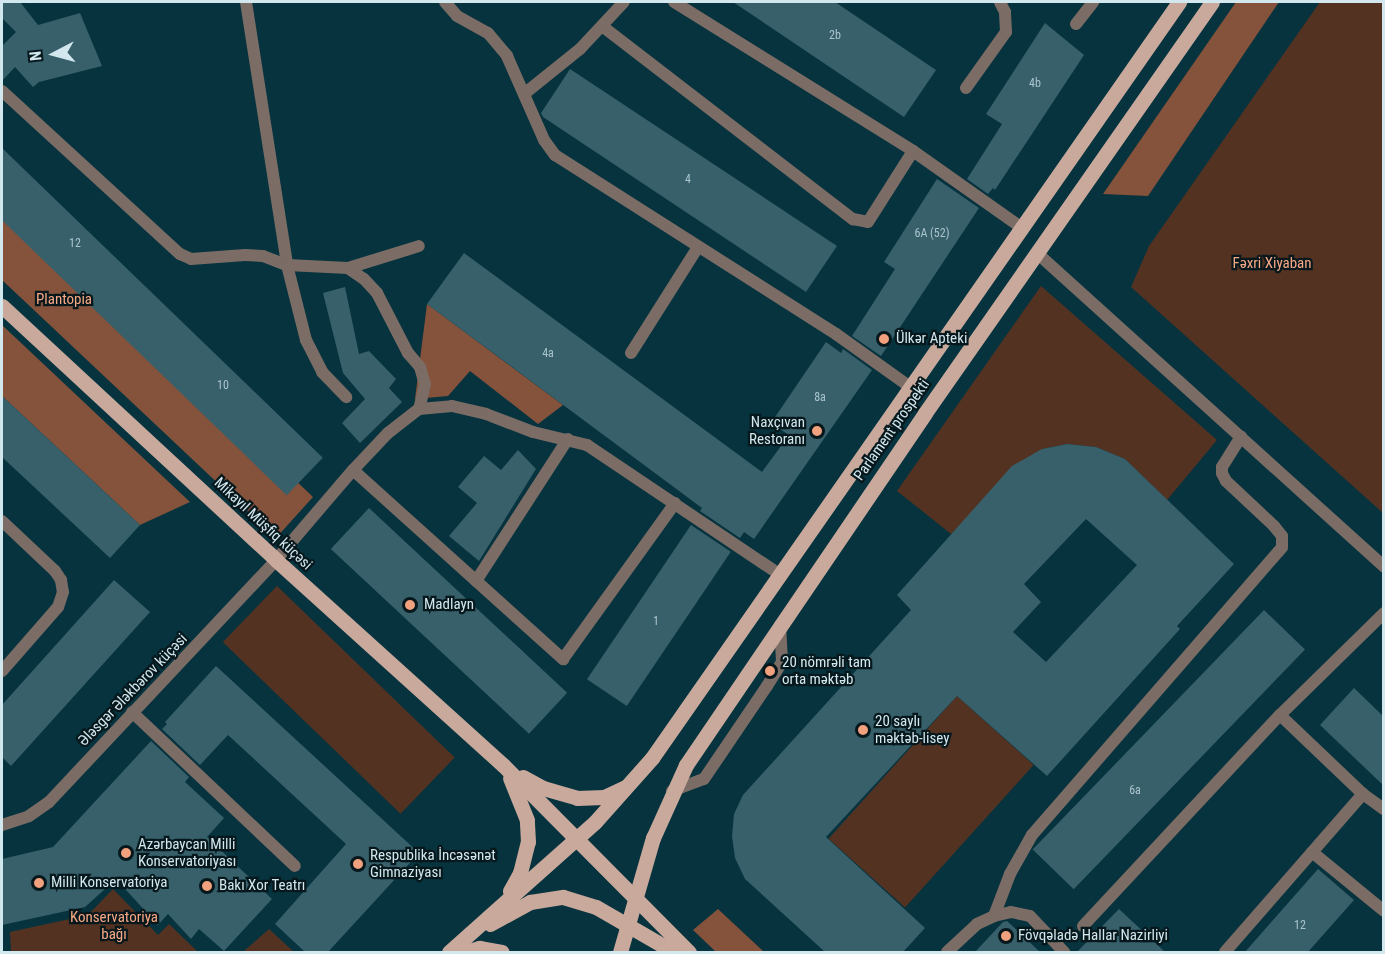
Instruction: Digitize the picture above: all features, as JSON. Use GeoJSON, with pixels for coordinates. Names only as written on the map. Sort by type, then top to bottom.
{"type":"FeatureCollection","features":[{"type":"Feature","properties":{"kind":"main road","name":"Parlament prospekti"},"geometry":{"type":"LineString","coordinates":[[501,904],[577,838],[632,782],[1179,2]]}},
{"type":"Feature","properties":{"kind":"main road","name":"Parlament prospekti"},"geometry":{"type":"LineString","coordinates":[[620,952],[634,896],[672,791],[722,709],[1212,2]]}},
{"type":"Feature","properties":{"kind":"main road","name":"Mikayıl Müşfiq küçəsi"},"geometry":{"type":"LineString","coordinates":[[2,306],[276,560],[504,765]]}},
{"type":"Feature","properties":{"kind":"main road"},"geometry":{"type":"LineString","coordinates":[[504,765],[543,788],[577,798],[604,796],[632,782]]}},
{"type":"Feature","properties":{"kind":"main road"},"geometry":{"type":"LineString","coordinates":[[504,765],[689,952]]}},
{"type":"Feature","properties":{"kind":"main road"},"geometry":{"type":"LineString","coordinates":[[457,950],[501,904],[520,873],[528,842],[527,820],[520,796],[504,765]]}},
{"type":"Feature","properties":{"kind":"main road"},"geometry":{"type":"LineString","coordinates":[[457,950],[512,910],[547,897],[577,899],[627,923],[674,952]]}},
{"type":"Feature","properties":{"kind":"main road"},"geometry":{"type":"LineString","coordinates":[[457,950],[479,948],[502,952]]}},
{"type":"Feature","properties":{"kind":"street"},"geometry":{"type":"LineString","coordinates":[[246,2],[287,265],[306,340],[322,372],[346,398]]}},
{"type":"Feature","properties":{"kind":"street"},"geometry":{"type":"LineString","coordinates":[[445,2],[457,16],[488,33],[507,56],[544,140],[555,155],[836,334],[910,387]]}},
{"type":"Feature","properties":{"kind":"street"},"geometry":{"type":"LineString","coordinates":[[524,94],[580,49],[624,2]]}},
{"type":"Feature","properties":{"kind":"street"},"geometry":{"type":"LineString","coordinates":[[674,2],[913,151],[1022,228]]}},
{"type":"Feature","properties":{"kind":"street"},"geometry":{"type":"LineString","coordinates":[[966,88],[1006,32],[1005,12],[1000,2]]}},
{"type":"Feature","properties":{"kind":"street"},"geometry":{"type":"LineString","coordinates":[[1076,24],[1094,2]]}},
{"type":"Feature","properties":{"kind":"street"},"geometry":{"type":"LineString","coordinates":[[602,26],[853,219],[868,222],[913,151]]}},
{"type":"Feature","properties":{"kind":"street"},"geometry":{"type":"LineString","coordinates":[[2,91],[180,254],[191,259],[263,256],[287,265],[348,268],[419,246]]}},
{"type":"Feature","properties":{"kind":"street"},"geometry":{"type":"LineString","coordinates":[[631,353],[698,247]]}},
{"type":"Feature","properties":{"kind":"street"},"geometry":{"type":"LineString","coordinates":[[1037,252],[1383,567]]}},
{"type":"Feature","properties":{"kind":"street"},"geometry":{"type":"LineString","coordinates":[[348,268],[364,279],[377,293],[408,353],[420,367],[425,384],[419,409],[452,406],[486,414],[533,432],[587,445],[780,574]]}},
{"type":"Feature","properties":{"kind":"street","name":"Ələsgər Ələkbərov küçəsi"},"geometry":{"type":"LineString","coordinates":[[2,825],[29,816],[49,801],[276,560],[353,470],[388,433],[419,409]]}},
{"type":"Feature","properties":{"kind":"street"},"geometry":{"type":"LineString","coordinates":[[994,916],[1010,874],[1032,835],[1282,547],[1282,536],[1226,481],[1222,473],[1222,467],[1241,437]]}},
{"type":"Feature","properties":{"kind":"street"},"geometry":{"type":"LineString","coordinates":[[476,581],[568,439]]}},
{"type":"Feature","properties":{"kind":"street"},"geometry":{"type":"LineString","coordinates":[[353,470],[563,659],[675,503]]}},
{"type":"Feature","properties":{"kind":"street"},"geometry":{"type":"LineString","coordinates":[[2,520],[55,571],[61,580],[63,592],[58,607],[2,670]]}},
{"type":"Feature","properties":{"kind":"street"},"geometry":{"type":"LineString","coordinates":[[1083,926],[1280,715],[1383,614]]}},
{"type":"Feature","properties":{"kind":"street"},"geometry":{"type":"LineString","coordinates":[[672,791],[704,778],[767,686],[782,662],[780,626]]}},
{"type":"Feature","properties":{"kind":"street"},"geometry":{"type":"LineString","coordinates":[[132,712],[295,866]]}},
{"type":"Feature","properties":{"kind":"street"},"geometry":{"type":"LineString","coordinates":[[1280,715],[1363,794],[1383,809]]}},
{"type":"Feature","properties":{"kind":"street"},"geometry":{"type":"LineString","coordinates":[[1225,952],[1363,794]]}},
{"type":"Feature","properties":{"kind":"street"},"geometry":{"type":"LineString","coordinates":[[1312,852],[1383,911]]}},
{"type":"Feature","properties":{"kind":"street"},"geometry":{"type":"LineString","coordinates":[[947,952],[977,924],[994,916],[1011,912],[1030,916],[1064,952]]}},
{"type":"Feature","properties":{"kind":"green space"},"geometry":{"type":"Polygon","coordinates":[[[1236,2],[1279,2],[1148,196],[1103,194],[1236,2]]]}},
{"type":"Feature","properties":{"kind":"green space","name":"Fəxri Xiyaban"},"geometry":{"type":"Polygon","coordinates":[[[1320,2],[1383,2],[1383,513],[1131,287],[1149,246],[1320,2]]]}},
{"type":"Feature","properties":{"kind":"green space","name":"Plantopia"},"geometry":{"type":"Polygon","coordinates":[[[2,200],[313,497],[276,538],[2,280],[2,200]]]}},
{"type":"Feature","properties":{"kind":"green space"},"geometry":{"type":"Polygon","coordinates":[[[1041,286],[1217,440],[1167,500],[1125,459],[1096,447],[1067,444],[1042,449],[951,534],[897,491],[1041,286]]]}},
{"type":"Feature","properties":{"kind":"green space"},"geometry":{"type":"Polygon","coordinates":[[[427,304],[563,405],[538,424],[470,371],[448,396],[415,399],[427,304]]]}},
{"type":"Feature","properties":{"kind":"green space"},"geometry":{"type":"Polygon","coordinates":[[[2,325],[190,502],[140,525],[2,396],[2,325]]]}},
{"type":"Feature","properties":{"kind":"green space"},"geometry":{"type":"Polygon","coordinates":[[[277,586],[455,758],[400,814],[223,642],[277,586]]]}},
{"type":"Feature","properties":{"kind":"green space"},"geometry":{"type":"Polygon","coordinates":[[[957,696],[1034,765],[905,908],[829,839],[957,696]]]}},
{"type":"Feature","properties":{"kind":"green space","name":"Konservatoriya bağı"},"geometry":{"type":"Polygon","coordinates":[[[113,889],[158,935],[169,924],[198,952],[11,952],[10,932],[88,915],[113,889]]]}},
{"type":"Feature","properties":{"kind":"green space"},"geometry":{"type":"Polygon","coordinates":[[[718,909],[763,951],[716,952],[693,930],[718,909]]]}},
{"type":"Feature","properties":{"kind":"green space"},"geometry":{"type":"Polygon","coordinates":[[[269,929],[294,952],[243,952],[269,929]]]}},
{"type":"Feature","properties":{"kind":"building"},"geometry":{"type":"Polygon","coordinates":[[[2,2],[20,2],[38,25],[80,13],[102,66],[39,82],[33,87],[15,67],[2,81],[2,46],[16,32],[2,18],[2,2]]]}},
{"type":"Feature","properties":{"kind":"building"},"geometry":{"type":"Polygon","coordinates":[[[733,2],[835,2],[936,70],[904,117],[733,2]]]}},
{"type":"Feature","properties":{"kind":"building"},"geometry":{"type":"Polygon","coordinates":[[[1045,23],[1084,55],[995,190],[993,188],[988,194],[967,179],[1002,124],[986,114],[1045,23]]]}},
{"type":"Feature","properties":{"kind":"building"},"geometry":{"type":"Polygon","coordinates":[[[570,69],[837,246],[806,292],[543,117],[541,113],[570,69]]]}},
{"type":"Feature","properties":{"kind":"building"},"geometry":{"type":"Polygon","coordinates":[[[2,148],[323,458],[287,495],[2,220],[2,148]]]}},
{"type":"Feature","properties":{"kind":"building"},"geometry":{"type":"Polygon","coordinates":[[[937,179],[979,208],[881,356],[852,336],[895,269],[884,262],[937,179]]]}},
{"type":"Feature","properties":{"kind":"building"},"geometry":{"type":"Polygon","coordinates":[[[464,253],[762,472],[789,435],[771,423],[826,342],[841,353],[843,349],[872,370],[754,539],[744,532],[740,538],[700,511],[702,508],[427,304],[464,253]]]}},
{"type":"Feature","properties":{"kind":"building"},"geometry":{"type":"Polygon","coordinates":[[[345,287],[359,354],[369,351],[396,379],[389,388],[402,402],[360,443],[342,423],[365,399],[343,373],[323,293],[345,287]]]}},
{"type":"Feature","properties":{"kind":"building"},"geometry":{"type":"Polygon","coordinates":[[[2,396],[140,525],[110,558],[2,457],[2,396]]]}},
{"type":"Feature","properties":{"kind":"building","name":"20 saylı məktəb-lisey"},"geometry":{"type":"Polygon","coordinates":[[[1067,444],[1096,447],[1125,459],[1234,564],[1177,626],[1180,629],[1047,776],[957,696],[826,837],[925,928],[903,952],[825,952],[745,879],[735,858],[732,836],[734,814],[743,795],[911,610],[897,595],[1012,466],[1042,449],[1067,444]],[[1086,519],[1024,584],[1041,602],[1013,632],[1046,662],[1137,565],[1086,519]]]}},
{"type":"Feature","properties":{"kind":"building"},"geometry":{"type":"Polygon","coordinates":[[[518,450],[536,469],[479,561],[449,536],[477,503],[458,487],[484,456],[501,470],[518,450]]]}},
{"type":"Feature","properties":{"kind":"building"},"geometry":{"type":"Polygon","coordinates":[[[369,508],[567,693],[529,734],[331,549],[369,508]]]}},
{"type":"Feature","properties":{"kind":"building"},"geometry":{"type":"Polygon","coordinates":[[[691,525],[731,552],[627,706],[587,679],[691,525]]]}},
{"type":"Feature","properties":{"kind":"building"},"geometry":{"type":"Polygon","coordinates":[[[114,580],[150,612],[11,766],[2,757],[2,705],[114,580]]]}},
{"type":"Feature","properties":{"kind":"building"},"geometry":{"type":"Polygon","coordinates":[[[1264,610],[1305,650],[1074,889],[1033,850],[1264,610]]]}},
{"type":"Feature","properties":{"kind":"building"},"geometry":{"type":"Polygon","coordinates":[[[216,666],[419,853],[328,952],[305,952],[275,924],[346,844],[228,735],[200,765],[162,729],[167,724],[165,722],[216,666]]]}},
{"type":"Feature","properties":{"kind":"building"},"geometry":{"type":"Polygon","coordinates":[[[1354,688],[1383,716],[1383,785],[1320,725],[1354,688]]]}},
{"type":"Feature","properties":{"kind":"building","name":"Azərbaycan Milli Konservatoriyası"},"geometry":{"type":"Polygon","coordinates":[[[151,741],[189,777],[185,782],[224,818],[207,837],[272,899],[224,951],[199,929],[191,939],[168,914],[158,925],[116,879],[85,907],[2,925],[2,859],[53,847],[151,741]]]}},
{"type":"Feature","properties":{"kind":"building"},"geometry":{"type":"Polygon","coordinates":[[[1318,869],[1354,900],[1308,952],[1245,952],[1318,869]]]}},
{"type":"Feature","properties":{"kind":"building"},"geometry":{"type":"Polygon","coordinates":[[[1119,909],[1165,952],[1077,952],[1119,909]]]}},
{"type":"Feature","properties":{"kind":"building","name":"Fövqəladə Hallar Nazirliyi"},"geometry":{"type":"Polygon","coordinates":[[[1007,921],[1040,952],[975,952],[1003,922],[1007,921]]]}},
{"type":"Feature","properties":{"kind":"place","name":"Ülkər Apteki"},"geometry":{"type":"Point","coordinates":[884,339]}},
{"type":"Feature","properties":{"kind":"place","name":"Naxçıvan Restoranı"},"geometry":{"type":"Point","coordinates":[817,431]}},
{"type":"Feature","properties":{"kind":"place","name":"Madlayn"},"geometry":{"type":"Point","coordinates":[410,605]}},
{"type":"Feature","properties":{"kind":"place","name":"20 nömrəli tam orta məktəb"},"geometry":{"type":"Point","coordinates":[770,671]}},
{"type":"Feature","properties":{"kind":"place","name":"20 saylı məktəb-lisey"},"geometry":{"type":"Point","coordinates":[863,730]}},
{"type":"Feature","properties":{"kind":"place","name":"Azərbaycan Milli Konservatoriyası"},"geometry":{"type":"Point","coordinates":[126,853]}},
{"type":"Feature","properties":{"kind":"place","name":"Respublika İncəsənət Gimnaziyası"},"geometry":{"type":"Point","coordinates":[358,864]}},
{"type":"Feature","properties":{"kind":"place","name":"Milli Konservatoriya"},"geometry":{"type":"Point","coordinates":[39,883]}},
{"type":"Feature","properties":{"kind":"place","name":"Bakı Xor Teatrı"},"geometry":{"type":"Point","coordinates":[207,886]}},
{"type":"Feature","properties":{"kind":"place","name":"Fövqəladə Hallar Nazirliyi"},"geometry":{"type":"Point","coordinates":[1006,936]}}]}
